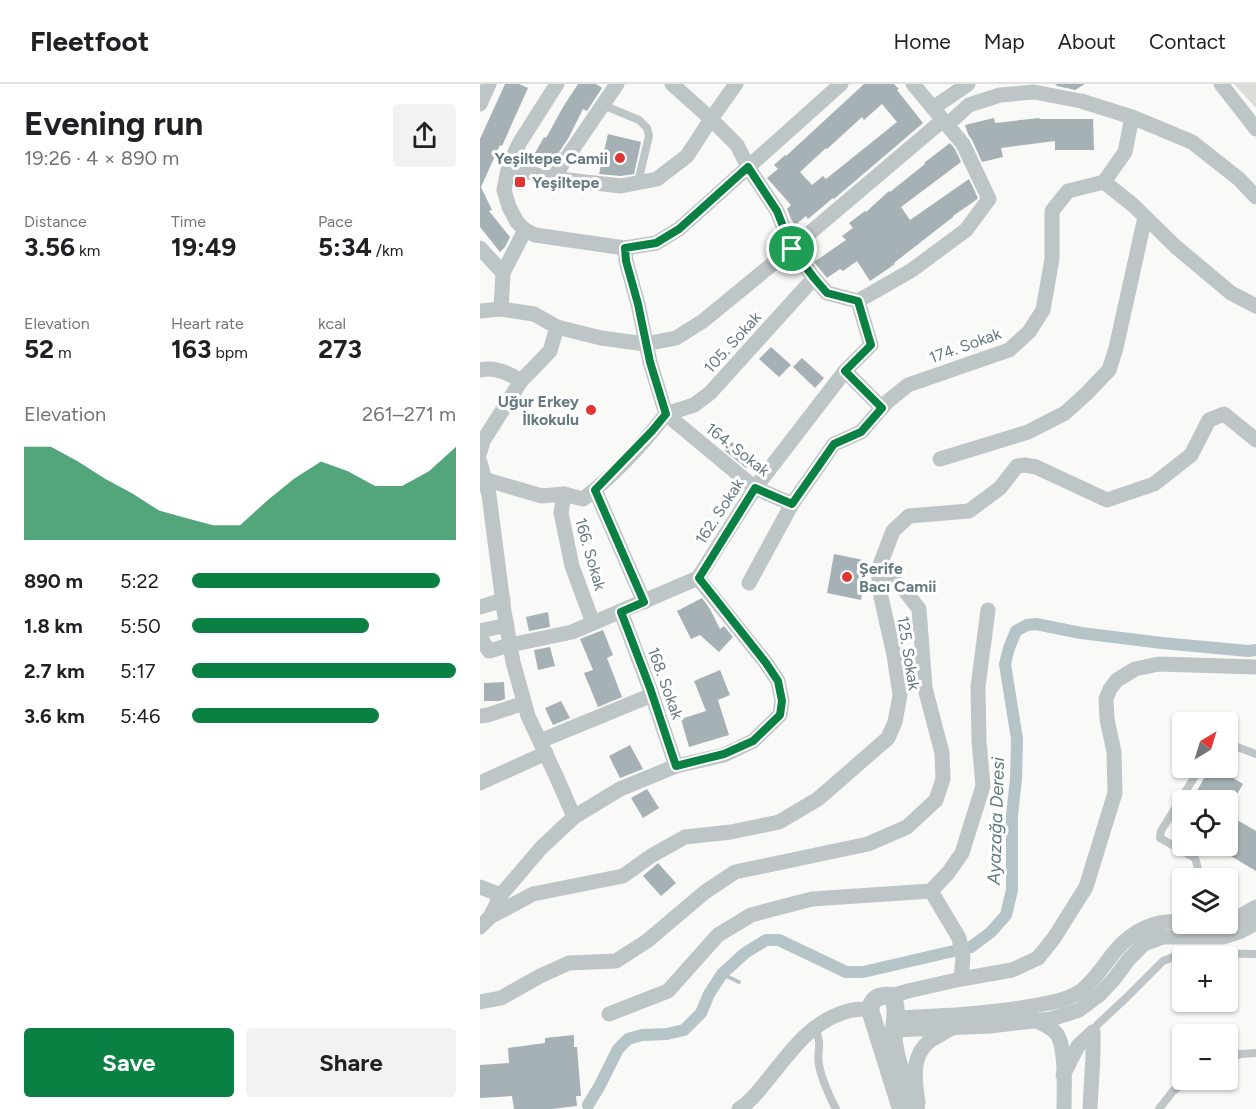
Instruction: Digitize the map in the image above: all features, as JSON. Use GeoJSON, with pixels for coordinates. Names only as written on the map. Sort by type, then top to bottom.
{"type":"FeatureCollection","features":[{"type":"Feature","properties":{"kind":"street"},"geometry":{"type":"LineString","coordinates":[[480,104],[489,84]]}},
{"type":"Feature","properties":{"kind":"street"},"geometry":{"type":"LineString","coordinates":[[557,84],[520,142],[509,164],[504,190],[509,207],[517,222],[525,230],[535,235],[625,248],[656,243],[679,229],[841,84]]}},
{"type":"Feature","properties":{"kind":"street"},"geometry":{"type":"LineString","coordinates":[[554,178],[616,84]]}},
{"type":"Feature","properties":{"kind":"street"},"geometry":{"type":"LineString","coordinates":[[672,84],[737,145],[748,167],[777,211],[792,249],[814,278],[827,293],[858,301],[912,270],[966,230],[989,199],[963,144],[913,84]]}},
{"type":"Feature","properties":{"kind":"street"},"geometry":{"type":"LineString","coordinates":[[509,164],[542,177],[621,186],[657,178],[687,156],[736,84]]}},
{"type":"Feature","properties":{"kind":"street"},"geometry":{"type":"LineString","coordinates":[[480,311],[501,309],[534,314],[557,327],[601,338],[645,344],[676,338],[703,321],[792,249],[941,118],[968,84]]}},
{"type":"Feature","properties":{"kind":"street"},"geometry":{"type":"LineString","coordinates":[[1221,84],[1256,129]]}},
{"type":"Feature","properties":{"kind":"street"},"geometry":{"type":"LineString","coordinates":[[941,118],[969,105],[1000,95],[1034,92],[1082,101],[1132,117],[1192,142],[1239,179],[1256,197]]}},
{"type":"Feature","properties":{"kind":"street"},"geometry":{"type":"LineString","coordinates":[[1132,117],[1125,152],[1104,182],[1133,205],[1176,247],[1232,293],[1256,306]]}},
{"type":"Feature","properties":{"kind":"street","name":"174. Sokak"},"geometry":{"type":"LineString","coordinates":[[749,584],[792,504],[834,444],[861,432],[887,402],[908,385],[1009,350],[1029,332],[1042,310],[1052,259],[1052,210],[1068,191],[1104,182]]}},
{"type":"Feature","properties":{"kind":"street"},"geometry":{"type":"LineString","coordinates":[[940,459],[1028,432],[1065,413],[1109,370],[1145,217]]}},
{"type":"Feature","properties":{"kind":"street"},"geometry":{"type":"LineString","coordinates":[[501,309],[503,273],[525,230]]}},
{"type":"Feature","properties":{"kind":"street"},"geometry":{"type":"LineString","coordinates":[[480,248],[503,273]]}},
{"type":"Feature","properties":{"kind":"street"},"geometry":{"type":"LineString","coordinates":[[482,479],[543,496],[564,494],[583,499],[595,490],[666,414],[645,344],[625,248]]}},
{"type":"Feature","properties":{"kind":"street","name":"105. Sokak"},"geometry":{"type":"LineString","coordinates":[[666,414],[694,405],[710,393],[814,278]]}},
{"type":"Feature","properties":{"kind":"street","name":"162. Sokak"},"geometry":{"type":"LineString","coordinates":[[699,578],[755,488],[845,371],[871,345],[858,301]]}},
{"type":"Feature","properties":{"kind":"street"},"geometry":{"type":"LineString","coordinates":[[480,452],[483,441],[521,381],[550,351],[557,327]]}},
{"type":"Feature","properties":{"kind":"street"},"geometry":{"type":"LineString","coordinates":[[480,370],[488,368],[508,372],[521,381]]}},
{"type":"Feature","properties":{"kind":"street"},"geometry":{"type":"LineString","coordinates":[[845,371],[882,408]]}},
{"type":"Feature","properties":{"kind":"street","name":"164. Sokak"},"geometry":{"type":"LineString","coordinates":[[666,414],[755,488],[792,504]]}},
{"type":"Feature","properties":{"kind":"street","name":"125. Sokak"},"geometry":{"type":"LineString","coordinates":[[485,922],[533,894],[623,876],[651,856],[685,837],[730,832],[779,822],[818,799],[888,738],[895,722],[900,695],[878,570],[893,531],[909,516],[969,511],[1000,488],[1017,466],[1025,465],[1036,467],[1107,500],[1154,484],[1191,455],[1209,420],[1224,414],[1256,440]]}},
{"type":"Feature","properties":{"kind":"street"},"geometry":{"type":"LineString","coordinates":[[480,462],[482,479],[489,495],[486,520],[513,662],[528,716],[574,817]]}},
{"type":"Feature","properties":{"kind":"street"},"geometry":{"type":"LineString","coordinates":[[595,490],[644,602]]}},
{"type":"Feature","properties":{"kind":"street","name":"166. Sokak"},"geometry":{"type":"LineString","coordinates":[[564,494],[561,513],[572,566],[593,623]]}},
{"type":"Feature","properties":{"kind":"street"},"geometry":{"type":"LineString","coordinates":[[480,1002],[501,998],[568,963],[616,961],[647,941],[705,892],[735,872],[868,844],[907,827],[936,800],[943,779],[942,753],[925,688],[919,609],[902,587],[878,570]]}},
{"type":"Feature","properties":{"kind":"street"},"geometry":{"type":"LineString","coordinates":[[480,637],[489,651],[572,632],[699,578],[766,663],[778,681],[782,701],[780,715],[753,741],[724,754],[676,766],[620,789],[574,817],[541,848],[501,895],[485,922]]}},
{"type":"Feature","properties":{"kind":"street"},"geometry":{"type":"LineString","coordinates":[[480,607],[503,600]]}},
{"type":"Feature","properties":{"kind":"street"},"geometry":{"type":"LineString","coordinates":[[609,1014],[668,991],[718,935],[751,915],[812,899],[931,891],[948,873],[962,853],[982,786],[978,687],[988,610]]}},
{"type":"Feature","properties":{"kind":"street","name":"168. Sokak"},"geometry":{"type":"LineString","coordinates":[[621,612],[676,766]]}},
{"type":"Feature","properties":{"kind":"street"},"geometry":{"type":"LineString","coordinates":[[480,631],[507,625]]}},
{"type":"Feature","properties":{"kind":"street"},"geometry":{"type":"LineString","coordinates":[[870,1010],[876,998],[883,995],[892,996],[961,979],[1012,970],[1038,958],[1054,938],[1086,887],[1115,793],[1114,752],[1107,719],[1106,699],[1110,688],[1117,680],[1135,669],[1159,664],[1256,667]]}},
{"type":"Feature","properties":{"kind":"street"},"geometry":{"type":"LineString","coordinates":[[480,783],[543,747],[652,694]]}},
{"type":"Feature","properties":{"kind":"street"},"geometry":{"type":"LineString","coordinates":[[480,716],[524,703]]}},
{"type":"Feature","properties":{"kind":"street"},"geometry":{"type":"LineString","coordinates":[[480,887],[501,895]]}},
{"type":"Feature","properties":{"kind":"street"},"geometry":{"type":"LineString","coordinates":[[931,891],[959,938],[963,958],[961,979]]}},
{"type":"Feature","properties":{"kind":"street"},"geometry":{"type":"LineString","coordinates":[[480,898],[501,895]]}},
{"type":"Feature","properties":{"kind":"street"},"geometry":{"type":"LineString","coordinates":[[1238,917],[1256,907]]}},
{"type":"Feature","properties":{"kind":"street"},"geometry":{"type":"LineString","coordinates":[[888,1026],[934,1017],[1012,1010],[1067,998],[1080,992],[1094,979],[1117,949],[1134,933],[1157,922],[1172,922]]}},
{"type":"Feature","properties":{"kind":"street"},"geometry":{"type":"LineString","coordinates":[[1238,932],[1256,923]]}},
{"type":"Feature","properties":{"kind":"street"},"geometry":{"type":"LineString","coordinates":[[888,1026],[990,1026],[1052,1019],[1079,1010],[1099,995],[1144,945],[1178,934]]}},
{"type":"Feature","properties":{"kind":"street"},"geometry":{"type":"LineString","coordinates":[[1216,934],[1224,937],[1233,934]]}},
{"type":"Feature","properties":{"kind":"street"},"geometry":{"type":"LineString","coordinates":[[892,996],[897,1008],[888,1026],[900,1109]]}},
{"type":"Feature","properties":{"kind":"street"},"geometry":{"type":"LineString","coordinates":[[739,1109],[759,1090],[804,1036],[827,1019],[862,1008],[870,1010],[888,1026],[904,1081],[917,1109]]}},
{"type":"Feature","properties":{"kind":"street"},"geometry":{"type":"LineString","coordinates":[[1035,1020],[1051,1028],[1058,1035],[1064,1078],[1064,1109]]}},
{"type":"Feature","properties":{"kind":"street"},"geometry":{"type":"LineString","coordinates":[[917,1109],[915,1066],[920,1051],[929,1041],[955,1027]]}},
{"type":"Feature","properties":{"kind":"street"},"geometry":{"type":"LineString","coordinates":[[1064,1078],[1078,1046],[1093,1032]]}},
{"type":"Feature","properties":{"kind":"street"},"geometry":{"type":"LineString","coordinates":[[1090,1109],[1094,1055],[1093,1032]]}},
{"type":"Feature","properties":{"kind":"street"},"geometry":{"type":"LineString","coordinates":[[1064,1078],[1091,1083]]}},
{"type":"Feature","properties":{"kind":"lane"},"geometry":{"type":"LineString","coordinates":[[602,105],[639,120],[647,128],[649,136],[638,182]]}},
{"type":"Feature","properties":{"kind":"lane"},"geometry":{"type":"LineString","coordinates":[[1238,747],[1256,754]]}},
{"type":"Feature","properties":{"kind":"lane"},"geometry":{"type":"LineString","coordinates":[[1194,778],[1161,831],[1160,838],[1195,858],[1198,868]]}},
{"type":"Feature","properties":{"kind":"lane"},"geometry":{"type":"LineString","coordinates":[[1093,1032],[1097,1025],[1163,961],[1183,953],[1256,954]]}},
{"type":"Feature","properties":{"kind":"lane"},"geometry":{"type":"LineString","coordinates":[[814,1028],[820,1038],[819,1065],[836,1109]]}},
{"type":"Feature","properties":{"kind":"lane"},"geometry":{"type":"LineString","coordinates":[[1238,1055],[1256,1053]]}},
{"type":"Feature","properties":{"kind":"lane"},"geometry":{"type":"LineString","coordinates":[[1159,1109],[1174,1090]]}},
{"type":"Feature","properties":{"kind":"shaded area"},"geometry":{"type":"Polygon","coordinates":[[[1234,84],[1256,84],[1256,108],[1234,84]]]}},
{"type":"Feature","properties":{"kind":"building"},"geometry":{"type":"Polygon","coordinates":[[[505,84],[519,84],[528,88],[481,187],[492,210],[489,211],[510,237],[500,252],[480,227],[480,139],[505,84]]]}},
{"type":"Feature","properties":{"kind":"building"},"geometry":{"type":"Polygon","coordinates":[[[578,84],[596,84],[602,88],[587,111],[583,109],[568,139],[548,168],[530,162],[544,137],[546,138],[578,84]]]}},
{"type":"Feature","properties":{"kind":"building"},"geometry":{"type":"Polygon","coordinates":[[[864,84],[894,84],[923,123],[834,199],[808,219],[806,216],[795,225],[787,209],[791,205],[767,178],[778,169],[774,165],[864,84]],[[882,104],[864,120],[862,117],[800,172],[812,185],[823,176],[826,179],[897,122],[882,104]]]}},
{"type":"Feature","properties":{"kind":"building"},"geometry":{"type":"Polygon","coordinates":[[[1055,84],[1085,84],[1075,90],[1055,84]]]}},
{"type":"Feature","properties":{"kind":"building"},"geometry":{"type":"Polygon","coordinates":[[[994,118],[995,123],[1039,118],[1093,119],[1094,150],[1055,150],[1055,141],[1001,148],[1003,157],[982,162],[965,125],[994,118]]]}},
{"type":"Feature","properties":{"kind":"building","name":"Yeşiltepe Camii"},"geometry":{"type":"Polygon","coordinates":[[[608,134],[641,142],[634,174],[621,176],[599,174],[608,134]]]}},
{"type":"Feature","properties":{"kind":"building"},"geometry":{"type":"Polygon","coordinates":[[[950,143],[961,162],[901,207],[910,220],[969,179],[978,198],[870,281],[857,261],[827,278],[814,262],[846,240],[842,236],[853,228],[849,223],[866,212],[950,143]]]}},
{"type":"Feature","properties":{"kind":"building"},"geometry":{"type":"Polygon","coordinates":[[[771,347],[791,365],[779,377],[759,359],[771,347]]]}},
{"type":"Feature","properties":{"kind":"building"},"geometry":{"type":"Polygon","coordinates":[[[802,358],[824,378],[815,388],[793,367],[802,358]]]}},
{"type":"Feature","properties":{"kind":"building"},"geometry":{"type":"Polygon","coordinates":[[[732,442],[753,462],[746,468],[724,450],[732,442]]]}},
{"type":"Feature","properties":{"kind":"building","name":"Şerife Bacı Camii"},"geometry":{"type":"Polygon","coordinates":[[[834,554],[868,561],[861,600],[827,593],[834,554]]]}},
{"type":"Feature","properties":{"kind":"building"},"geometry":{"type":"Polygon","coordinates":[[[702,598],[720,629],[724,626],[733,637],[719,652],[700,635],[691,639],[677,611],[702,598]]]}},
{"type":"Feature","properties":{"kind":"building"},"geometry":{"type":"Polygon","coordinates":[[[548,612],[550,627],[529,631],[526,617],[548,612]]]}},
{"type":"Feature","properties":{"kind":"building"},"geometry":{"type":"Polygon","coordinates":[[[603,630],[613,655],[607,658],[622,697],[598,707],[584,673],[593,670],[580,639],[603,630]]]}},
{"type":"Feature","properties":{"kind":"building"},"geometry":{"type":"Polygon","coordinates":[[[550,647],[555,666],[538,670],[534,650],[550,647]]]}},
{"type":"Feature","properties":{"kind":"building"},"geometry":{"type":"Polygon","coordinates":[[[720,670],[730,695],[718,700],[729,735],[689,747],[681,719],[706,711],[694,681],[720,670]]]}},
{"type":"Feature","properties":{"kind":"building"},"geometry":{"type":"Polygon","coordinates":[[[504,682],[505,699],[484,701],[484,683],[504,682]]]}},
{"type":"Feature","properties":{"kind":"building"},"geometry":{"type":"Polygon","coordinates":[[[561,701],[570,718],[553,725],[545,708],[561,701]]]}},
{"type":"Feature","properties":{"kind":"building"},"geometry":{"type":"Polygon","coordinates":[[[630,745],[643,769],[620,778],[609,756],[630,745]]]}},
{"type":"Feature","properties":{"kind":"building"},"geometry":{"type":"Polygon","coordinates":[[[1204,778],[1233,778],[1243,784],[1238,792],[1238,790],[1197,790],[1204,778]]]}},
{"type":"Feature","properties":{"kind":"building"},"geometry":{"type":"Polygon","coordinates":[[[647,789],[659,808],[643,818],[631,798],[647,789]]]}},
{"type":"Feature","properties":{"kind":"building"},"geometry":{"type":"Polygon","coordinates":[[[1238,820],[1256,831],[1256,871],[1231,856],[1238,856],[1238,820]]]}},
{"type":"Feature","properties":{"kind":"building"},"geometry":{"type":"Polygon","coordinates":[[[658,863],[676,883],[661,896],[643,876],[658,863]]]}},
{"type":"Feature","properties":{"kind":"building"},"geometry":{"type":"Polygon","coordinates":[[[574,1035],[581,1096],[576,1096],[577,1106],[552,1109],[514,1109],[512,1096],[480,1098],[480,1065],[509,1063],[508,1048],[545,1043],[545,1038],[574,1035]]]}},
{"type":"Feature","properties":{"kind":"waterway","name":"Ayazağa Deresi"},"geometry":{"type":"LineString","coordinates":[[588,1105],[618,1049],[628,1039],[684,1030],[701,1013],[709,994],[722,974],[745,953],[766,940],[779,940],[846,972],[863,972],[971,947],[991,932],[1006,915],[1012,890],[1012,815],[1017,739],[1005,664],[1016,631],[1027,625],[1036,624],[1081,633],[1162,643],[1256,650]]}},
{"type":"Feature","properties":{"kind":"waterway"},"geometry":{"type":"LineString","coordinates":[[722,974],[739,982]]}},
{"type":"Feature","properties":{"kind":"place","name":"Yeşiltepe Camii"},"geometry":{"type":"Point","coordinates":[620,158]}},
{"type":"Feature","properties":{"kind":"place","name":"Yeşiltepe"},"geometry":{"type":"Point","coordinates":[520,182]}},
{"type":"Feature","properties":{"kind":"place","name":"Uğur Erkey İlkokulu"},"geometry":{"type":"Point","coordinates":[591,410]}},
{"type":"Feature","properties":{"kind":"place","name":"Şerife Bacı Camii"},"geometry":{"type":"Point","coordinates":[847,577]}},
{"type":"Feature","properties":{"kind":"route"},"geometry":{"type":"LineString","coordinates":[[748,167],[777,211],[792,249],[827,293],[858,301],[871,345],[845,371],[882,408],[861,432],[834,444],[792,504],[755,488],[699,578],[766,663],[778,681],[782,701],[780,715],[753,741],[724,754],[676,766],[621,612],[644,602],[595,490],[666,414],[645,344],[625,248],[656,243],[679,229],[748,167]]}}]}
